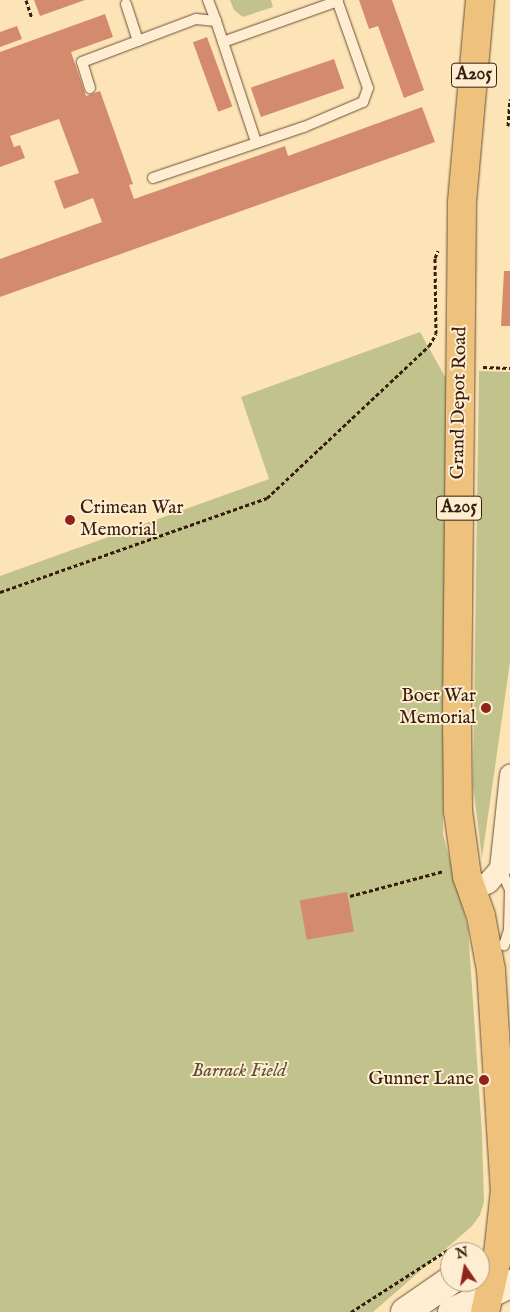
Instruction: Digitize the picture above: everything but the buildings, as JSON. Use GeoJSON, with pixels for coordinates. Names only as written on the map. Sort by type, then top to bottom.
{"type":"FeatureCollection","features":[{"type":"Feature","properties":{"kind":"highway","name":"Grand Depot Road"},"geometry":{"type":"LineString","coordinates":[[475,875],[458,811],[462,235],[480,0]]}},
{"type":"Feature","properties":{"kind":"highway","name":"A205"},"geometry":{"type":"LineString","coordinates":[[475,875],[504,945],[510,986]]}},
{"type":"Feature","properties":{"kind":"highway","name":"A205"},"geometry":{"type":"LineString","coordinates":[[475,875],[491,970],[505,1092],[505,1190],[496,1256],[494,1297]]}},
{"type":"Feature","properties":{"kind":"street"},"geometry":{"type":"LineString","coordinates":[[475,875],[510,775]]}},
{"type":"Feature","properties":{"kind":"street"},"geometry":{"type":"LineString","coordinates":[[405,1312],[440,1288]]}},
{"type":"Feature","properties":{"kind":"street"},"geometry":{"type":"LineString","coordinates":[[452,1312],[494,1297]]}},
{"type":"Feature","properties":{"kind":"lane"},"geometry":{"type":"LineString","coordinates":[[208,0],[256,142]]}},
{"type":"Feature","properties":{"kind":"lane"},"geometry":{"type":"LineString","coordinates":[[153,178],[355,108],[368,94],[337,1],[223,42]]}},
{"type":"Feature","properties":{"kind":"lane"},"geometry":{"type":"LineString","coordinates":[[126,4],[138,40]]}},
{"type":"Feature","properties":{"kind":"lane"},"geometry":{"type":"LineString","coordinates":[[90,88],[82,62],[196,19],[216,21]]}},
{"type":"Feature","properties":{"kind":"path"},"geometry":{"type":"LineString","coordinates":[[26,0],[32,18]]}},
{"type":"Feature","properties":{"kind":"path"},"geometry":{"type":"LineString","coordinates":[[508,126],[510,99]]}},
{"type":"Feature","properties":{"kind":"path"},"geometry":{"type":"LineString","coordinates":[[0,592],[267,498],[429,346],[436,334],[435,258],[439,248]]}},
{"type":"Feature","properties":{"kind":"path"},"geometry":{"type":"LineString","coordinates":[[477,367],[510,368]]}},
{"type":"Feature","properties":{"kind":"path"},"geometry":{"type":"LineString","coordinates":[[350,896],[475,875]]}},
{"type":"Feature","properties":{"kind":"path"},"geometry":{"type":"LineString","coordinates":[[352,1312],[440,1255]]}},
{"type":"Feature","properties":{"kind":"green space"},"geometry":{"type":"Polygon","coordinates":[[[230,0],[271,0],[273,7],[243,17],[234,10],[230,0]]]}},
{"type":"Feature","properties":{"kind":"green space","name":"Barrack Field"},"geometry":{"type":"Polygon","coordinates":[[[420,332],[448,382],[443,834],[468,928],[482,1134],[484,1202],[480,1215],[472,1226],[454,1242],[440,1242],[440,1254],[373,1312],[0,1312],[0,576],[269,479],[241,397],[420,332]]]}},
{"type":"Feature","properties":{"kind":"green space"},"geometry":{"type":"Polygon","coordinates":[[[479,371],[510,372],[510,662],[482,858],[473,785],[479,371]]]}},
{"type":"Feature","properties":{"kind":"place","name":"Crimean War Memorial"},"geometry":{"type":"Point","coordinates":[70,520]}},
{"type":"Feature","properties":{"kind":"place","name":"Boer War Memorial"},"geometry":{"type":"Point","coordinates":[486,708]}},
{"type":"Feature","properties":{"kind":"place","name":"Gunner Lane"},"geometry":{"type":"Point","coordinates":[484,1080]}}]}
